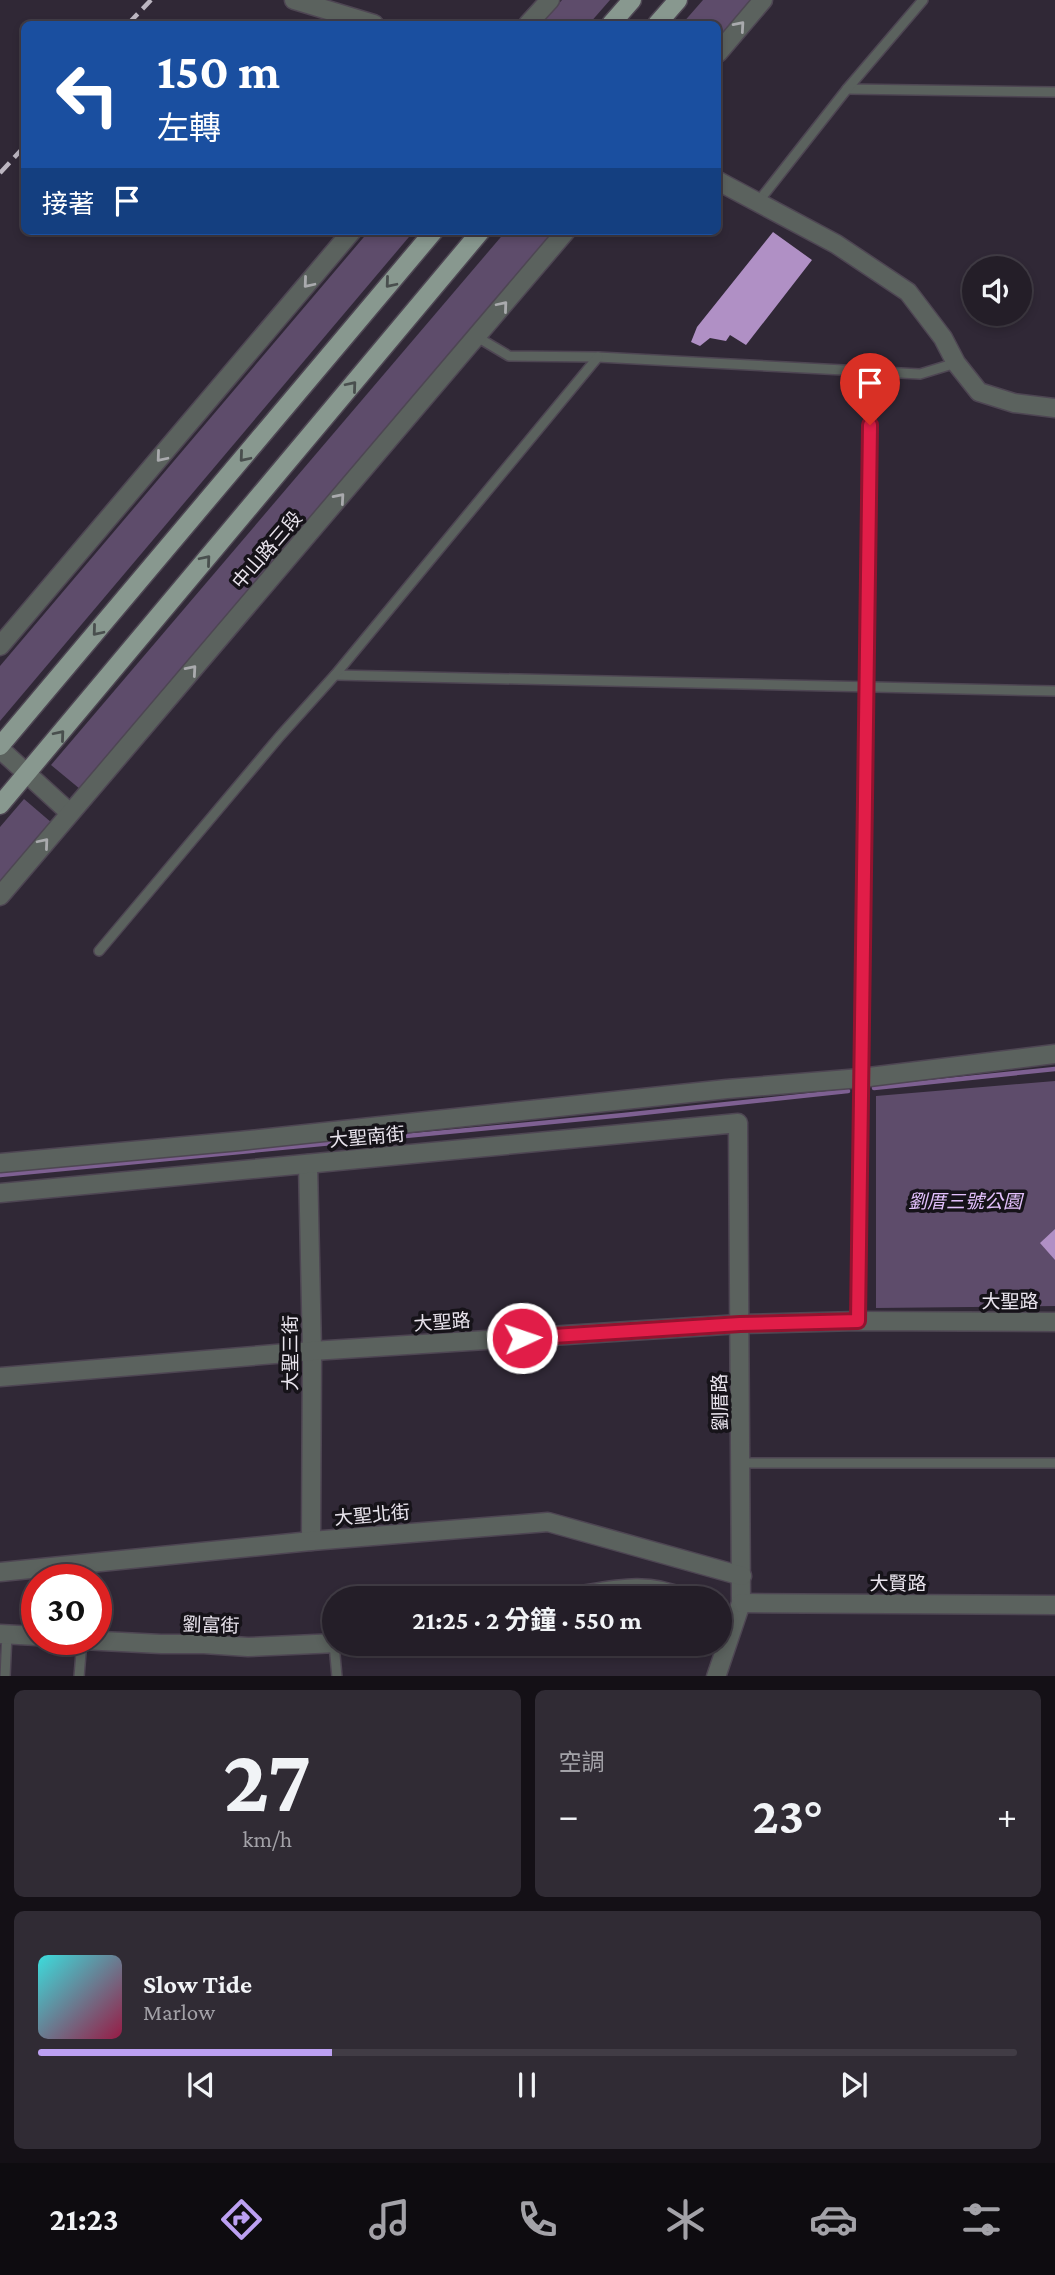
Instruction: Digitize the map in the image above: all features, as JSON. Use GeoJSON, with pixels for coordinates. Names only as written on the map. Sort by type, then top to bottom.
{"type":"FeatureCollection","features":[{"type":"Feature","properties":{"kind":"main road"},"geometry":{"type":"LineString","coordinates":[[614,21],[632,0]]}},
{"type":"Feature","properties":{"kind":"main road"},"geometry":{"type":"LineString","coordinates":[[660,21],[678,0]]}},
{"type":"Feature","properties":{"kind":"main road"},"geometry":{"type":"LineString","coordinates":[[0,747],[431,235]]}},
{"type":"Feature","properties":{"kind":"main road","name":"中山路三段"},"geometry":{"type":"LineString","coordinates":[[0,805],[478,235]]}},
{"type":"Feature","properties":{"kind":"street"},"geometry":{"type":"LineString","coordinates":[[294,0],[364,21]]}},
{"type":"Feature","properties":{"kind":"street"},"geometry":{"type":"LineString","coordinates":[[531,21],[550,0]]}},
{"type":"Feature","properties":{"kind":"street"},"geometry":{"type":"LineString","coordinates":[[721,49],[763,0]]}},
{"type":"Feature","properties":{"kind":"street"},"geometry":{"type":"LineString","coordinates":[[721,183],[836,244],[908,292],[979,392],[1014,403],[1055,408]]}},
{"type":"Feature","properties":{"kind":"street"},"geometry":{"type":"LineString","coordinates":[[0,646],[349,235]]}},
{"type":"Feature","properties":{"kind":"street","name":"中山路三段"},"geometry":{"type":"LineString","coordinates":[[0,896],[563,235]]}},
{"type":"Feature","properties":{"kind":"street"},"geometry":{"type":"LineString","coordinates":[[0,747],[70,813]]}},
{"type":"Feature","properties":{"kind":"street"},"geometry":{"type":"LineString","coordinates":[[0,1163],[240,1141],[727,1089],[861,1078],[1055,1054]]}},
{"type":"Feature","properties":{"kind":"street","name":"大聖南街"},"geometry":{"type":"LineString","coordinates":[[0,1194],[738,1123]]}},
{"type":"Feature","properties":{"kind":"street","name":"劉厝路"},"geometry":{"type":"LineString","coordinates":[[732,1623],[741,1603],[742,1576],[738,1123]]}},
{"type":"Feature","properties":{"kind":"street","name":"大聖三街"},"geometry":{"type":"LineString","coordinates":[[308,1164],[312,1351],[311,1541]]}},
{"type":"Feature","properties":{"kind":"street","name":"大聖路"},"geometry":{"type":"LineString","coordinates":[[0,1377],[312,1351],[740,1324],[858,1321],[1055,1322]]}},
{"type":"Feature","properties":{"kind":"street","name":"大聖北街"},"geometry":{"type":"LineString","coordinates":[[0,1572],[311,1541],[548,1522],[742,1576]]}},
{"type":"Feature","properties":{"kind":"street","name":"大賢路"},"geometry":{"type":"LineString","coordinates":[[741,1603],[1055,1605]]}},
{"type":"Feature","properties":{"kind":"street"},"geometry":{"type":"LineString","coordinates":[[3,1634],[21,1635]]}},
{"type":"Feature","properties":{"kind":"street","name":"劉富街"},"geometry":{"type":"LineString","coordinates":[[112,1642],[204,1643],[248,1647],[322,1644]]}},
{"type":"Feature","properties":{"kind":"street","name":"劉厝路"},"geometry":{"type":"LineString","coordinates":[[716,1676],[719,1656]]}},
{"type":"Feature","properties":{"kind":"lane"},"geometry":{"type":"LineString","coordinates":[[758,202],[847,89],[923,0]]}},
{"type":"Feature","properties":{"kind":"lane"},"geometry":{"type":"LineString","coordinates":[[847,89],[1055,92]]}},
{"type":"Feature","properties":{"kind":"lane"},"geometry":{"type":"LineString","coordinates":[[477,337],[509,356],[598,357],[919,373],[956,363]]}},
{"type":"Feature","properties":{"kind":"lane"},"geometry":{"type":"LineString","coordinates":[[99,951],[280,736],[335,675],[598,357]]}},
{"type":"Feature","properties":{"kind":"lane"},"geometry":{"type":"LineString","coordinates":[[858,1321],[871,372]]}},
{"type":"Feature","properties":{"kind":"lane"},"geometry":{"type":"LineString","coordinates":[[335,675],[1055,691]]}},
{"type":"Feature","properties":{"kind":"lane"},"geometry":{"type":"LineString","coordinates":[[741,1463],[1055,1463]]}},
{"type":"Feature","properties":{"kind":"lane"},"geometry":{"type":"LineString","coordinates":[[3,1634],[5,1676]]}},
{"type":"Feature","properties":{"kind":"lane"},"geometry":{"type":"LineString","coordinates":[[79,1676],[81,1655]]}},
{"type":"Feature","properties":{"kind":"lane"},"geometry":{"type":"LineString","coordinates":[[336,1656],[337,1676]]}},
{"type":"Feature","properties":{"kind":"green space"},"geometry":{"type":"Polygon","coordinates":[[[562,0],[610,0],[592,21],[544,21],[562,0]]]}},
{"type":"Feature","properties":{"kind":"green space"},"geometry":{"type":"Polygon","coordinates":[[[703,0],[754,0],[721,39],[721,21],[685,21],[703,0]]]}},
{"type":"Feature","properties":{"kind":"green space"},"geometry":{"type":"Polygon","coordinates":[[[366,235],[411,235],[0,721],[0,666],[366,235]]]}},
{"type":"Feature","properties":{"kind":"green space"},"geometry":{"type":"Polygon","coordinates":[[[503,235],[555,235],[80,789],[51,765],[503,235]]]}},
{"type":"Feature","properties":{"kind":"green space"},"geometry":{"type":"Polygon","coordinates":[[[24,799],[52,823],[0,886],[0,827],[24,799]]]}},
{"type":"Feature","properties":{"kind":"green space","name":"劉厝三號公園"},"geometry":{"type":"Polygon","coordinates":[[[1055,1081],[1055,1306],[876,1308],[876,1096],[1055,1081]]]}},
{"type":"Feature","properties":{"kind":"building"},"geometry":{"type":"Polygon","coordinates":[[[773,232],[812,260],[746,345],[730,335],[726,341],[710,338],[700,346],[691,342],[697,327],[773,232]]]}},
{"type":"Feature","properties":{"kind":"building"},"geometry":{"type":"Polygon","coordinates":[[[1055,1229],[1055,1260],[1040,1243],[1055,1229]]]}},
{"type":"Feature","properties":{"kind":"waterway"},"geometry":{"type":"LineString","coordinates":[[874,1088],[1055,1069]]}},
{"type":"Feature","properties":{"kind":"waterway"},"geometry":{"type":"LineString","coordinates":[[0,1175],[848,1091]]}},
{"type":"Feature","properties":{"kind":"railway"},"geometry":{"type":"LineString","coordinates":[[131,21],[151,0]]}},
{"type":"Feature","properties":{"kind":"railway"},"geometry":{"type":"LineString","coordinates":[[0,173],[21,150]]}},
{"type":"Feature","properties":{"kind":"route"},"geometry":{"type":"LineString","coordinates":[[522,1338],[740,1324],[858,1321],[870,425]]}}]}
